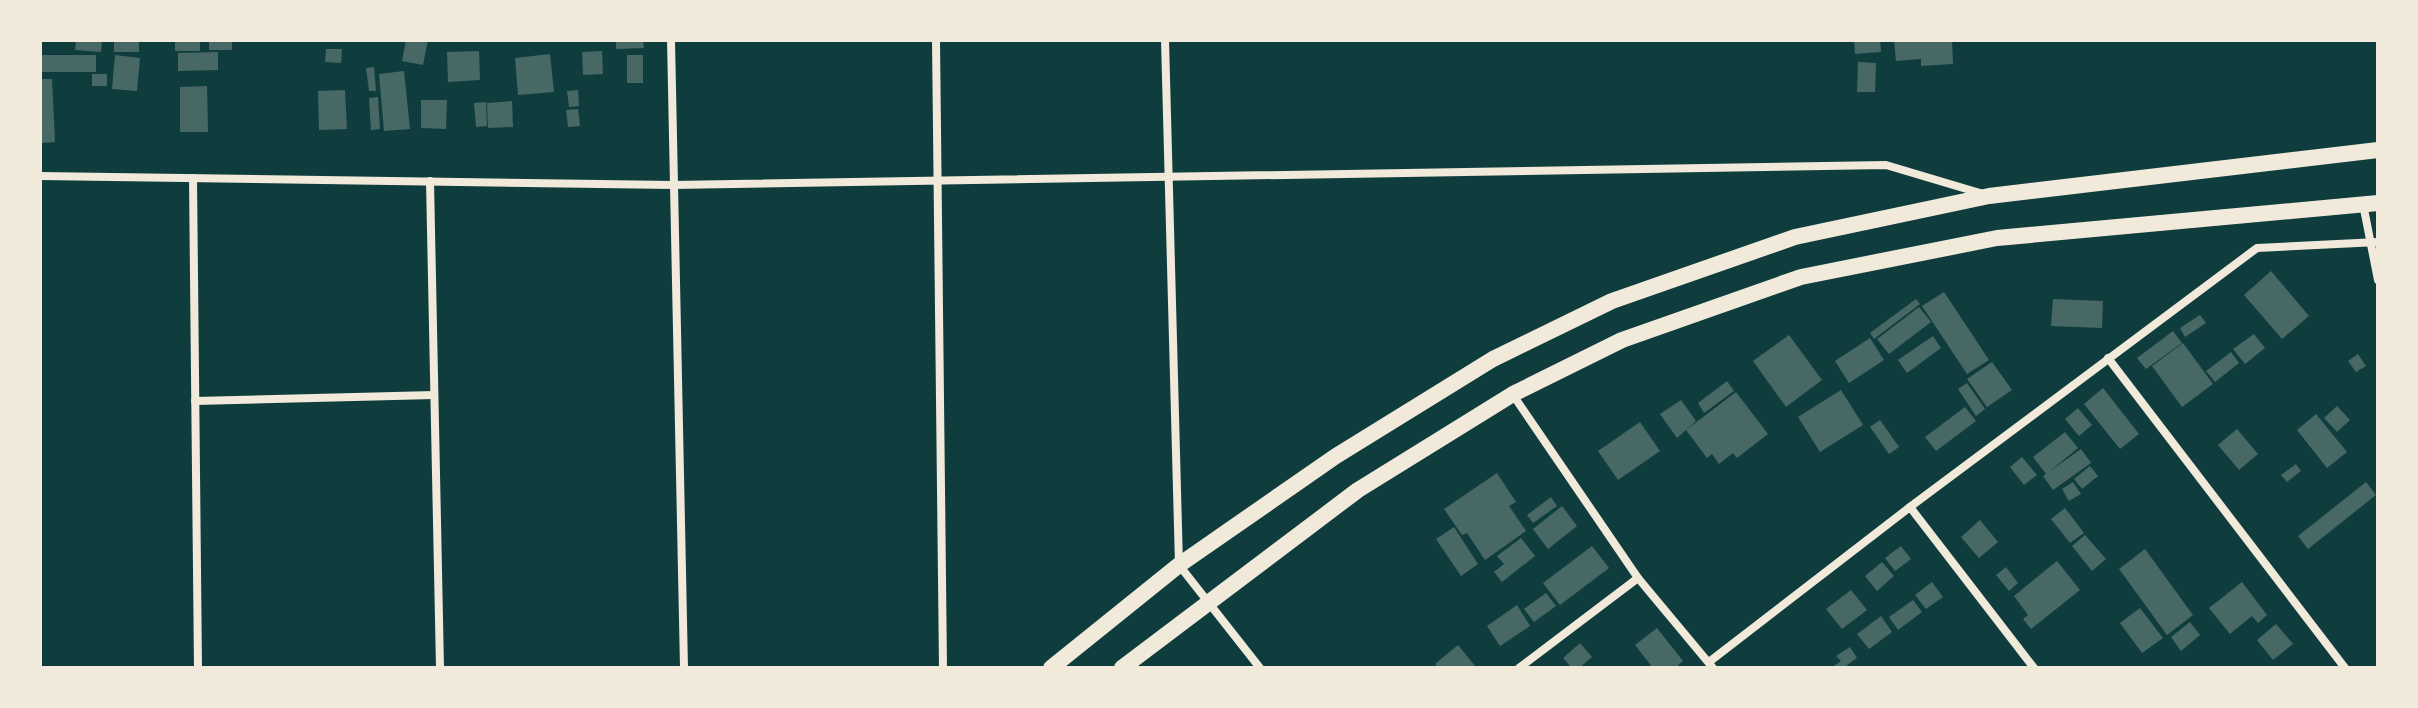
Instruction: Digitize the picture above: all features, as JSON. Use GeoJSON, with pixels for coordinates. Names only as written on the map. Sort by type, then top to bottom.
{"type":"FeatureCollection","features":[{"type":"Feature","properties":{"kind":"highway"},"geometry":{"type":"LineString","coordinates":[[1051,668],[1179,565],[1336,456],[1493,359],[1612,301],[1795,237],[1989,196],[2378,150]]}},
{"type":"Feature","properties":{"kind":"highway"},"geometry":{"type":"LineString","coordinates":[[1122,668],[1358,490],[1513,394],[1622,340],[1801,277],[1997,238],[2370,204]]}},
{"type":"Feature","properties":{"kind":"street"},"geometry":{"type":"LineString","coordinates":[[671,40],[684,668]]}},
{"type":"Feature","properties":{"kind":"street"},"geometry":{"type":"LineString","coordinates":[[936,40],[943,668]]}},
{"type":"Feature","properties":{"kind":"street"},"geometry":{"type":"LineString","coordinates":[[1165,40],[1179,565],[1260,668]]}},
{"type":"Feature","properties":{"kind":"street"},"geometry":{"type":"LineString","coordinates":[[40,176],[673,185],[1886,165],[1989,196]]}},
{"type":"Feature","properties":{"kind":"street"},"geometry":{"type":"LineString","coordinates":[[193,178],[198,668]]}},
{"type":"Feature","properties":{"kind":"street"},"geometry":{"type":"LineString","coordinates":[[430,181],[440,668]]}},
{"type":"Feature","properties":{"kind":"street"},"geometry":{"type":"LineString","coordinates":[[2370,204],[2378,280]]}},
{"type":"Feature","properties":{"kind":"street"},"geometry":{"type":"LineString","coordinates":[[1513,394],[1638,578],[1711,665],[1910,507],[2257,248],[2374,242]]}},
{"type":"Feature","properties":{"kind":"street"},"geometry":{"type":"LineString","coordinates":[[2108,358],[2345,668]]}},
{"type":"Feature","properties":{"kind":"street"},"geometry":{"type":"LineString","coordinates":[[195,401],[434,395]]}},
{"type":"Feature","properties":{"kind":"street"},"geometry":{"type":"LineString","coordinates":[[1910,507],[2034,668]]}},
{"type":"Feature","properties":{"kind":"street"},"geometry":{"type":"LineString","coordinates":[[1519,668],[1638,578]]}},
{"type":"Feature","properties":{"kind":"building"},"geometry":{"type":"Polygon","coordinates":[[[76,40],[102,40],[101,52],[75,50],[76,40]]]}},
{"type":"Feature","properties":{"kind":"building"},"geometry":{"type":"Polygon","coordinates":[[[114,40],[139,40],[139,52],[114,52],[114,40]]]}},
{"type":"Feature","properties":{"kind":"building"},"geometry":{"type":"Polygon","coordinates":[[[175,40],[200,40],[200,51],[175,51],[175,40]]]}},
{"type":"Feature","properties":{"kind":"building"},"geometry":{"type":"Polygon","coordinates":[[[209,40],[232,40],[232,50],[209,50],[209,40]]]}},
{"type":"Feature","properties":{"kind":"building"},"geometry":{"type":"Polygon","coordinates":[[[406,40],[428,40],[423,65],[402,61],[406,40]]]}},
{"type":"Feature","properties":{"kind":"building"},"geometry":{"type":"Polygon","coordinates":[[[616,40],[643,40],[644,48],[616,49],[616,40]]]}},
{"type":"Feature","properties":{"kind":"building"},"geometry":{"type":"Polygon","coordinates":[[[1854,40],[1880,40],[1881,52],[1855,54],[1854,40]]]}},
{"type":"Feature","properties":{"kind":"building"},"geometry":{"type":"Polygon","coordinates":[[[1894,40],[1952,40],[1953,64],[1921,66],[1921,59],[1896,61],[1894,40]]]}},
{"type":"Feature","properties":{"kind":"building"},"geometry":{"type":"Polygon","coordinates":[[[326,49],[342,49],[341,63],[325,62],[326,49]]]}},
{"type":"Feature","properties":{"kind":"building"},"geometry":{"type":"Polygon","coordinates":[[[479,51],[480,80],[448,82],[447,52],[479,51]]]}},
{"type":"Feature","properties":{"kind":"building"},"geometry":{"type":"Polygon","coordinates":[[[602,51],[603,74],[583,75],[582,52],[602,51]]]}},
{"type":"Feature","properties":{"kind":"building"},"geometry":{"type":"Polygon","coordinates":[[[218,52],[218,70],[178,71],[178,53],[218,52]]]}},
{"type":"Feature","properties":{"kind":"building"},"geometry":{"type":"Polygon","coordinates":[[[550,54],[554,92],[518,95],[515,58],[550,54]]]}},
{"type":"Feature","properties":{"kind":"building"},"geometry":{"type":"Polygon","coordinates":[[[40,55],[96,55],[96,72],[40,72],[40,55]]]}},
{"type":"Feature","properties":{"kind":"building"},"geometry":{"type":"Polygon","coordinates":[[[115,55],[140,58],[137,91],[112,89],[115,55]]]}},
{"type":"Feature","properties":{"kind":"building"},"geometry":{"type":"Polygon","coordinates":[[[627,55],[643,55],[643,83],[627,83],[627,55]]]}},
{"type":"Feature","properties":{"kind":"building"},"geometry":{"type":"Polygon","coordinates":[[[1858,62],[1876,63],[1875,92],[1857,92],[1858,62]]]}},
{"type":"Feature","properties":{"kind":"building"},"geometry":{"type":"Polygon","coordinates":[[[374,67],[376,91],[369,91],[366,68],[374,67]]]}},
{"type":"Feature","properties":{"kind":"building"},"geometry":{"type":"Polygon","coordinates":[[[404,71],[410,129],[384,131],[379,74],[404,71]]]}},
{"type":"Feature","properties":{"kind":"building"},"geometry":{"type":"Polygon","coordinates":[[[92,74],[107,74],[107,86],[92,86],[92,74]]]}},
{"type":"Feature","properties":{"kind":"building"},"geometry":{"type":"Polygon","coordinates":[[[40,79],[52,79],[55,142],[42,143],[40,79]]]}},
{"type":"Feature","properties":{"kind":"building"},"geometry":{"type":"Polygon","coordinates":[[[207,86],[208,132],[180,132],[180,87],[207,86]]]}},
{"type":"Feature","properties":{"kind":"building"},"geometry":{"type":"Polygon","coordinates":[[[345,90],[347,129],[319,130],[318,91],[345,90]]]}},
{"type":"Feature","properties":{"kind":"building"},"geometry":{"type":"Polygon","coordinates":[[[578,90],[579,106],[569,107],[567,91],[578,90]]]}},
{"type":"Feature","properties":{"kind":"building"},"geometry":{"type":"Polygon","coordinates":[[[378,97],[380,129],[371,130],[369,98],[378,97]]]}},
{"type":"Feature","properties":{"kind":"building"},"geometry":{"type":"Polygon","coordinates":[[[421,100],[447,100],[446,129],[421,128],[421,100]]]}},
{"type":"Feature","properties":{"kind":"building"},"geometry":{"type":"Polygon","coordinates":[[[512,101],[513,127],[488,128],[487,103],[512,101]]]}},
{"type":"Feature","properties":{"kind":"building"},"geometry":{"type":"Polygon","coordinates":[[[486,102],[487,126],[476,127],[474,103],[486,102]]]}},
{"type":"Feature","properties":{"kind":"building"},"geometry":{"type":"Polygon","coordinates":[[[578,109],[580,126],[568,127],[566,110],[578,109]]]}},
{"type":"Feature","properties":{"kind":"building"},"geometry":{"type":"Polygon","coordinates":[[[2271,271],[2309,316],[2282,339],[2244,295],[2271,271]]]}},
{"type":"Feature","properties":{"kind":"building"},"geometry":{"type":"Polygon","coordinates":[[[1944,292],[1989,360],[1967,374],[1922,306],[1944,292]]]}},
{"type":"Feature","properties":{"kind":"building"},"geometry":{"type":"Polygon","coordinates":[[[1916,299],[1920,304],[1874,339],[1870,333],[1916,299]]]}},
{"type":"Feature","properties":{"kind":"building"},"geometry":{"type":"Polygon","coordinates":[[[2053,299],[2103,301],[2102,328],[2051,326],[2053,299]]]}},
{"type":"Feature","properties":{"kind":"building"},"geometry":{"type":"Polygon","coordinates":[[[1919,307],[1931,322],[1889,354],[1877,339],[1919,307]]]}},
{"type":"Feature","properties":{"kind":"building"},"geometry":{"type":"Polygon","coordinates":[[[2200,315],[2206,323],[2185,337],[2180,328],[2200,315]]]}},
{"type":"Feature","properties":{"kind":"building"},"geometry":{"type":"Polygon","coordinates":[[[2173,331],[2182,343],[2146,369],[2137,358],[2173,331]]]}},
{"type":"Feature","properties":{"kind":"building"},"geometry":{"type":"Polygon","coordinates":[[[2254,334],[2265,348],[2245,364],[2233,349],[2254,334]]]}},
{"type":"Feature","properties":{"kind":"building"},"geometry":{"type":"Polygon","coordinates":[[[1789,335],[1822,380],[1786,407],[1753,361],[1789,335]]]}},
{"type":"Feature","properties":{"kind":"building"},"geometry":{"type":"Polygon","coordinates":[[[1933,336],[1941,348],[1907,373],[1898,360],[1933,336]]]}},
{"type":"Feature","properties":{"kind":"building"},"geometry":{"type":"Polygon","coordinates":[[[1870,338],[1884,360],[1849,383],[1835,361],[1870,338]]]}},
{"type":"Feature","properties":{"kind":"building"},"geometry":{"type":"Polygon","coordinates":[[[2183,343],[2213,384],[2182,407],[2152,366],[2183,343]]]}},
{"type":"Feature","properties":{"kind":"building"},"geometry":{"type":"Polygon","coordinates":[[[2231,352],[2239,363],[2215,382],[2206,371],[2231,352]]]}},
{"type":"Feature","properties":{"kind":"building"},"geometry":{"type":"Polygon","coordinates":[[[2358,354],[2366,366],[2356,372],[2348,361],[2358,354]]]}},
{"type":"Feature","properties":{"kind":"building"},"geometry":{"type":"Polygon","coordinates":[[[1992,362],[2012,390],[1987,407],[1967,379],[1992,362]]]}},
{"type":"Feature","properties":{"kind":"building"},"geometry":{"type":"Polygon","coordinates":[[[1727,381],[1734,391],[1704,413],[1698,403],[1727,381]]]}},
{"type":"Feature","properties":{"kind":"building"},"geometry":{"type":"Polygon","coordinates":[[[1967,383],[1985,409],[1976,416],[1958,389],[1967,383]]]}},
{"type":"Feature","properties":{"kind":"building"},"geometry":{"type":"Polygon","coordinates":[[[2103,388],[2139,434],[2120,449],[2084,404],[2103,388]]]}},
{"type":"Feature","properties":{"kind":"building"},"geometry":{"type":"Polygon","coordinates":[[[1841,390],[1863,425],[1820,452],[1798,417],[1841,390]]]}},
{"type":"Feature","properties":{"kind":"building"},"geometry":{"type":"Polygon","coordinates":[[[1736,392],[1768,434],[1737,458],[1733,453],[1719,464],[1712,454],[1707,458],[1686,430],[1736,392]]]}},
{"type":"Feature","properties":{"kind":"building"},"geometry":{"type":"Polygon","coordinates":[[[1681,400],[1696,421],[1677,438],[1660,414],[1681,400]]]}},
{"type":"Feature","properties":{"kind":"building"},"geometry":{"type":"Polygon","coordinates":[[[2337,406],[2350,420],[2337,432],[2324,418],[2337,406]]]}},
{"type":"Feature","properties":{"kind":"building"},"geometry":{"type":"Polygon","coordinates":[[[1965,407],[1976,421],[1936,451],[1925,437],[1965,407]]]}},
{"type":"Feature","properties":{"kind":"building"},"geometry":{"type":"Polygon","coordinates":[[[2078,408],[2092,425],[2079,436],[2065,419],[2078,408]]]}},
{"type":"Feature","properties":{"kind":"building"},"geometry":{"type":"Polygon","coordinates":[[[2316,414],[2347,452],[2327,468],[2297,430],[2316,414]]]}},
{"type":"Feature","properties":{"kind":"building"},"geometry":{"type":"Polygon","coordinates":[[[1880,420],[1899,447],[1889,454],[1870,427],[1880,420]]]}},
{"type":"Feature","properties":{"kind":"building"},"geometry":{"type":"Polygon","coordinates":[[[1640,422],[1660,451],[1618,480],[1598,451],[1640,422]]]}},
{"type":"Feature","properties":{"kind":"building"},"geometry":{"type":"Polygon","coordinates":[[[2237,429],[2258,454],[2239,470],[2218,445],[2237,429]]]}},
{"type":"Feature","properties":{"kind":"building"},"geometry":{"type":"Polygon","coordinates":[[[2065,432],[2078,448],[2050,471],[2081,449],[2091,463],[2053,490],[2033,457],[2065,432]]]}},
{"type":"Feature","properties":{"kind":"building"},"geometry":{"type":"Polygon","coordinates":[[[2022,457],[2037,475],[2024,485],[2010,467],[2022,457]]]}},
{"type":"Feature","properties":{"kind":"building"},"geometry":{"type":"Polygon","coordinates":[[[2296,464],[2301,471],[2287,482],[2281,475],[2296,464]]]}},
{"type":"Feature","properties":{"kind":"building"},"geometry":{"type":"Polygon","coordinates":[[[2090,466],[2098,476],[2082,489],[2074,479],[2090,466]]]}},
{"type":"Feature","properties":{"kind":"building"},"geometry":{"type":"Polygon","coordinates":[[[1497,473],[1516,502],[1509,506],[1526,531],[1485,560],[1467,533],[1462,535],[1444,509],[1497,473]]]}},
{"type":"Feature","properties":{"kind":"building"},"geometry":{"type":"Polygon","coordinates":[[[2073,482],[2081,494],[2069,501],[2062,489],[2073,482]]]}},
{"type":"Feature","properties":{"kind":"building"},"geometry":{"type":"Polygon","coordinates":[[[2366,482],[2376,495],[2308,549],[2298,536],[2366,482]]]}},
{"type":"Feature","properties":{"kind":"building"},"geometry":{"type":"Polygon","coordinates":[[[1551,497],[1557,506],[1533,523],[1527,515],[1551,497]]]}},
{"type":"Feature","properties":{"kind":"building"},"geometry":{"type":"Polygon","coordinates":[[[1562,506],[1577,526],[1548,549],[1533,529],[1562,506]]]}},
{"type":"Feature","properties":{"kind":"building"},"geometry":{"type":"Polygon","coordinates":[[[2065,508],[2084,533],[2070,543],[2051,519],[2065,508]]]}},
{"type":"Feature","properties":{"kind":"building"},"geometry":{"type":"Polygon","coordinates":[[[1980,520],[1998,542],[1979,558],[1961,537],[1980,520]]]}},
{"type":"Feature","properties":{"kind":"building"},"geometry":{"type":"Polygon","coordinates":[[[1454,527],[1478,564],[1461,576],[1436,539],[1454,527]]]}},
{"type":"Feature","properties":{"kind":"building"},"geometry":{"type":"Polygon","coordinates":[[[2085,535],[2106,559],[2092,571],[2072,546],[2085,535]]]}},
{"type":"Feature","properties":{"kind":"building"},"geometry":{"type":"Polygon","coordinates":[[[1521,538],[1535,556],[1502,582],[1494,572],[1504,564],[1497,556],[1521,538]]]}},
{"type":"Feature","properties":{"kind":"building"},"geometry":{"type":"Polygon","coordinates":[[[1592,546],[1609,568],[1560,605],[1543,583],[1592,546]]]}},
{"type":"Feature","properties":{"kind":"building"},"geometry":{"type":"Polygon","coordinates":[[[1901,546],[1911,559],[1895,571],[1885,558],[1901,546]]]}},
{"type":"Feature","properties":{"kind":"building"},"geometry":{"type":"Polygon","coordinates":[[[2145,549],[2193,615],[2167,635],[2119,569],[2145,549]]]}},
{"type":"Feature","properties":{"kind":"building"},"geometry":{"type":"Polygon","coordinates":[[[2057,561],[2080,590],[2031,629],[2023,619],[2028,615],[2014,596],[2057,561]]]}},
{"type":"Feature","properties":{"kind":"building"},"geometry":{"type":"Polygon","coordinates":[[[1882,562],[1894,576],[1877,591],[1865,576],[1882,562]]]}},
{"type":"Feature","properties":{"kind":"building"},"geometry":{"type":"Polygon","coordinates":[[[2006,567],[2018,583],[2009,591],[1996,575],[2006,567]]]}},
{"type":"Feature","properties":{"kind":"building"},"geometry":{"type":"Polygon","coordinates":[[[1932,582],[1943,597],[1926,609],[1915,595],[1932,582]]]}},
{"type":"Feature","properties":{"kind":"building"},"geometry":{"type":"Polygon","coordinates":[[[2242,582],[2267,615],[2258,623],[2252,616],[2230,634],[2209,608],[2242,582]]]}},
{"type":"Feature","properties":{"kind":"building"},"geometry":{"type":"Polygon","coordinates":[[[1851,590],[1867,610],[1842,629],[1826,609],[1851,590]]]}},
{"type":"Feature","properties":{"kind":"building"},"geometry":{"type":"Polygon","coordinates":[[[1546,593],[1556,606],[1534,622],[1524,609],[1546,593]]]}},
{"type":"Feature","properties":{"kind":"building"},"geometry":{"type":"Polygon","coordinates":[[[1913,600],[1922,612],[1898,630],[1889,617],[1913,600]]]}},
{"type":"Feature","properties":{"kind":"building"},"geometry":{"type":"Polygon","coordinates":[[[1517,605],[1530,626],[1500,646],[1487,626],[1517,605]]]}},
{"type":"Feature","properties":{"kind":"building"},"geometry":{"type":"Polygon","coordinates":[[[2140,608],[2163,638],[2142,653],[2120,623],[2140,608]]]}},
{"type":"Feature","properties":{"kind":"building"},"geometry":{"type":"Polygon","coordinates":[[[1881,616],[1892,632],[1869,649],[1857,634],[1881,616]]]}},
{"type":"Feature","properties":{"kind":"building"},"geometry":{"type":"Polygon","coordinates":[[[2190,622],[2200,635],[2181,651],[2171,637],[2190,622]]]}},
{"type":"Feature","properties":{"kind":"building"},"geometry":{"type":"Polygon","coordinates":[[[2276,624],[2293,644],[2273,660],[2257,640],[2276,624]]]}},
{"type":"Feature","properties":{"kind":"building"},"geometry":{"type":"Polygon","coordinates":[[[1657,628],[1683,661],[1675,668],[1653,668],[1635,645],[1657,628]]]}},
{"type":"Feature","properties":{"kind":"building"},"geometry":{"type":"Polygon","coordinates":[[[1580,643],[1592,657],[1579,668],[1572,668],[1563,658],[1580,643]]]}},
{"type":"Feature","properties":{"kind":"building"},"geometry":{"type":"Polygon","coordinates":[[[1458,645],[1475,666],[1439,668],[1435,664],[1458,645]]]}},
{"type":"Feature","properties":{"kind":"building"},"geometry":{"type":"Polygon","coordinates":[[[1850,647],[1857,658],[1843,668],[1836,668],[1834,666],[1841,661],[1836,656],[1850,647]]]}}]}
